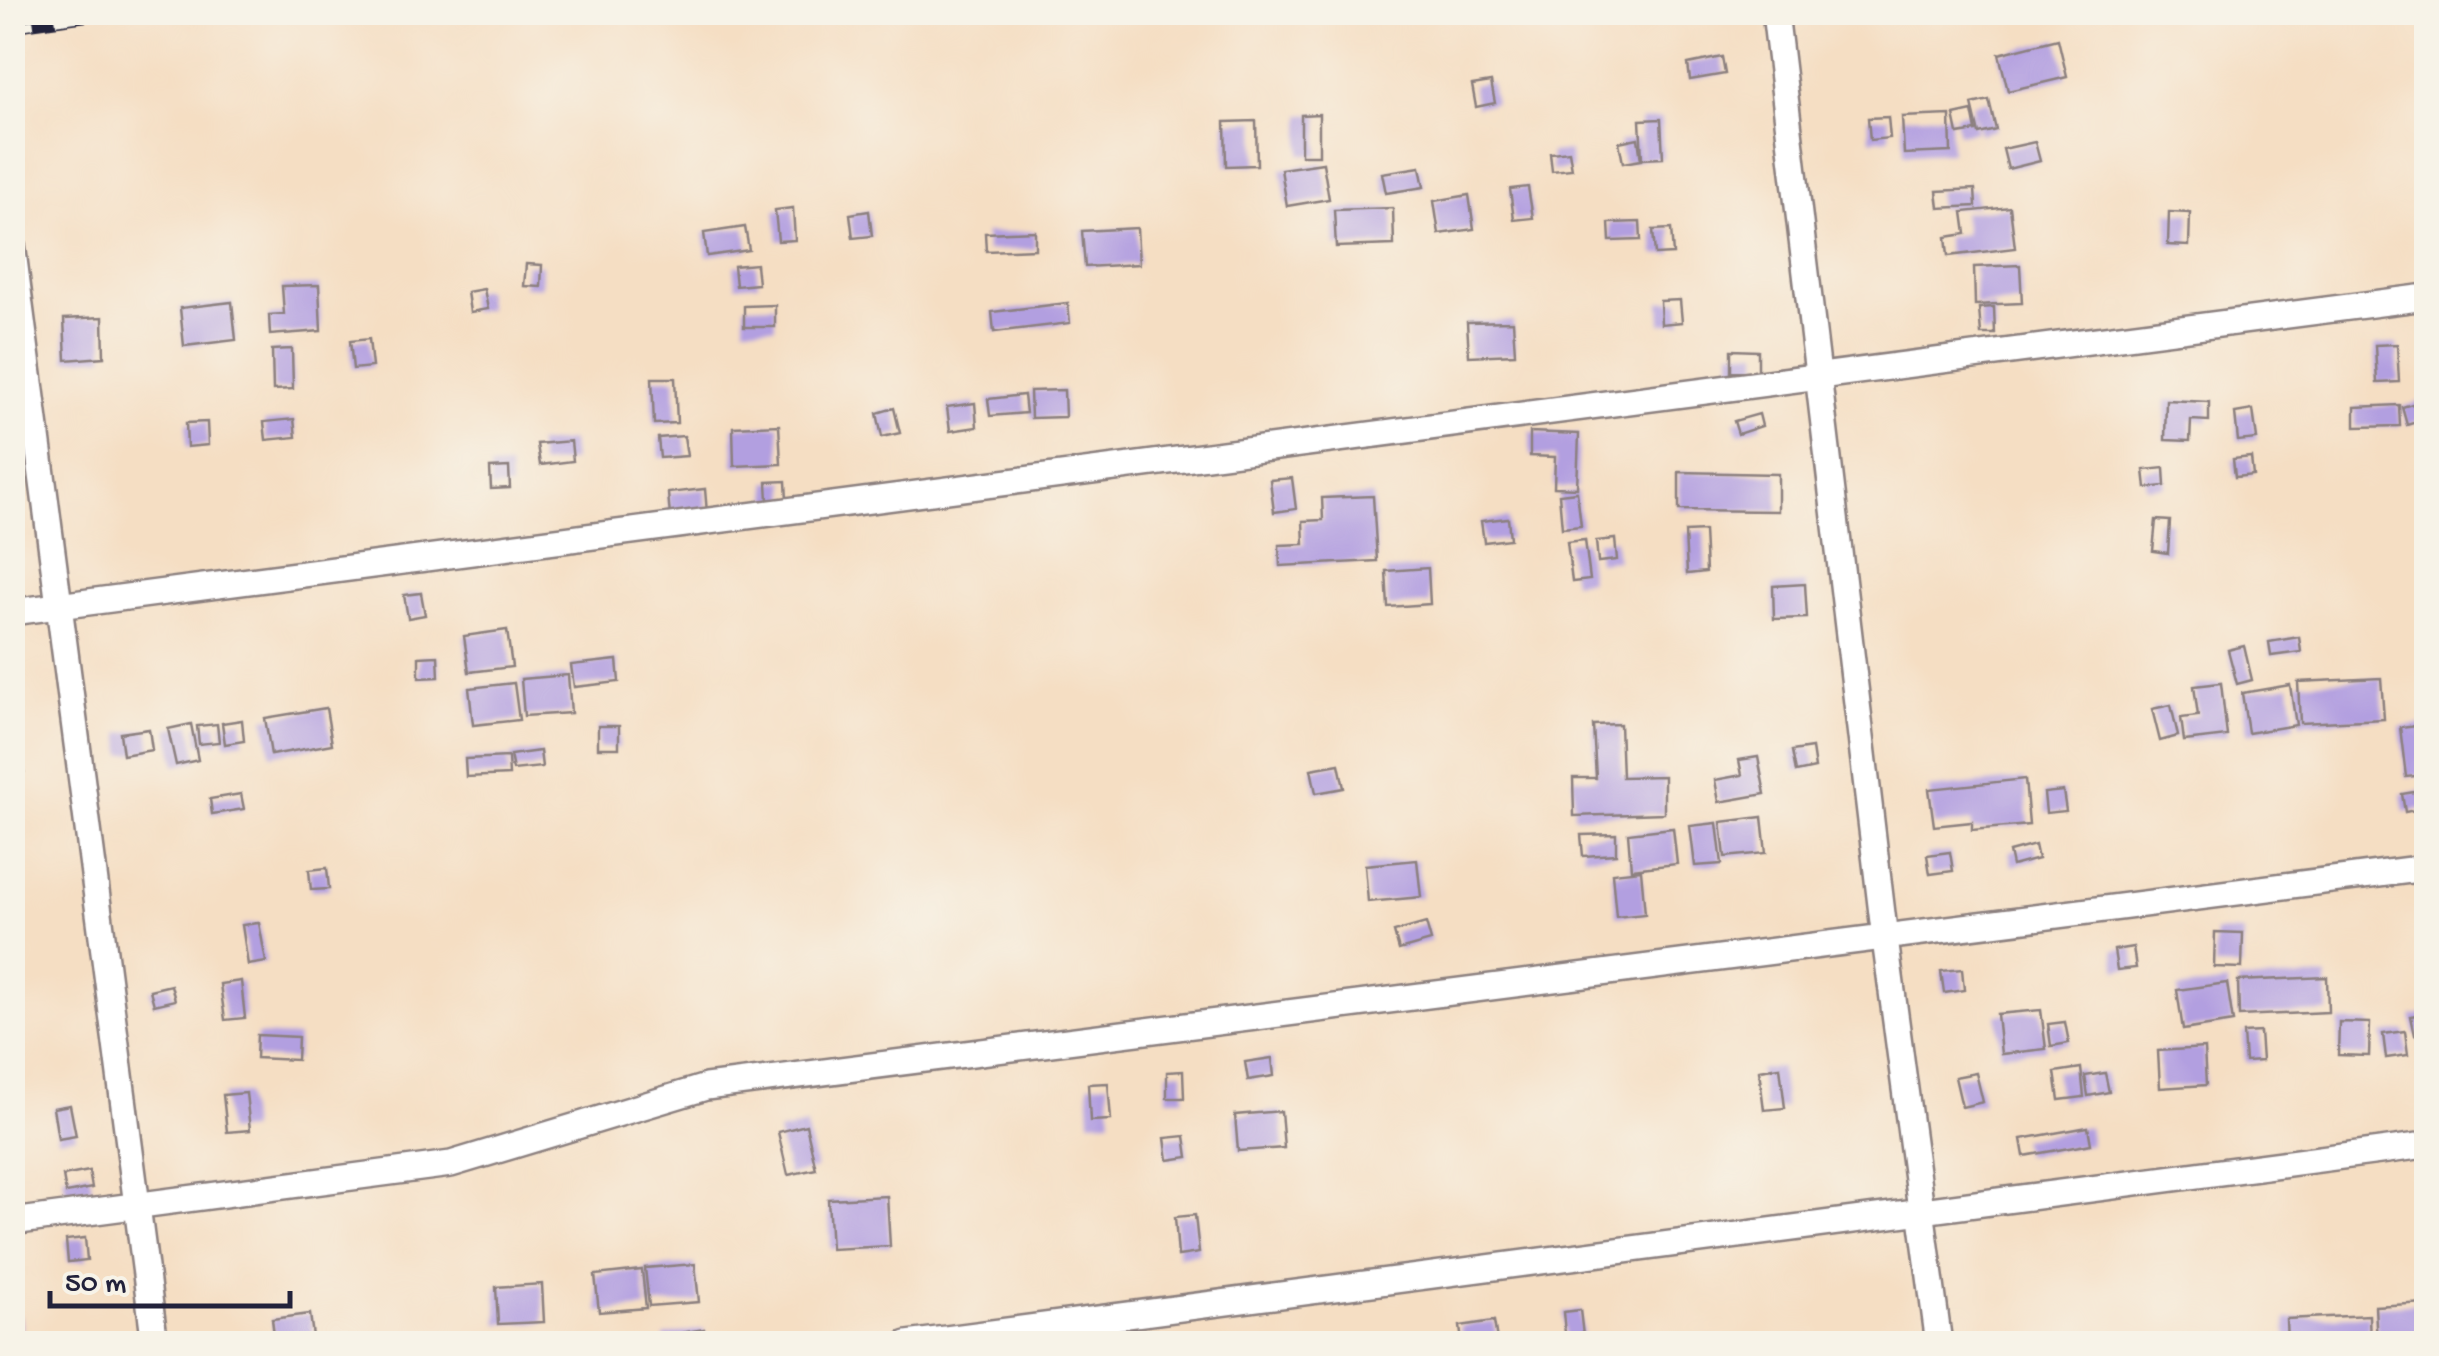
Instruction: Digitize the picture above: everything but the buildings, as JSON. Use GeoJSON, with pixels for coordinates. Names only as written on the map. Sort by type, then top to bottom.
{"type":"FeatureCollection","features":[{"type":"Feature","properties":{"kind":"street"},"geometry":{"type":"LineString","coordinates":[[1775,12],[1885,939],[1939,1344]]}},
{"type":"Feature","properties":{"kind":"street"},"geometry":{"type":"LineString","coordinates":[[12,244],[155,1344]]}},
{"type":"Feature","properties":{"kind":"street"},"geometry":{"type":"LineString","coordinates":[[12,612],[2426,297]]}},
{"type":"Feature","properties":{"kind":"street"},"geometry":{"type":"LineString","coordinates":[[12,1222],[451,1164],[706,1087],[2426,868]]}},
{"type":"Feature","properties":{"kind":"street"},"geometry":{"type":"LineString","coordinates":[[907,1344],[2426,1145]]}},
{"type":"Feature","properties":{"kind":"railway"},"geometry":{"type":"LineString","coordinates":[[12,27],[119,12]]}}]}
